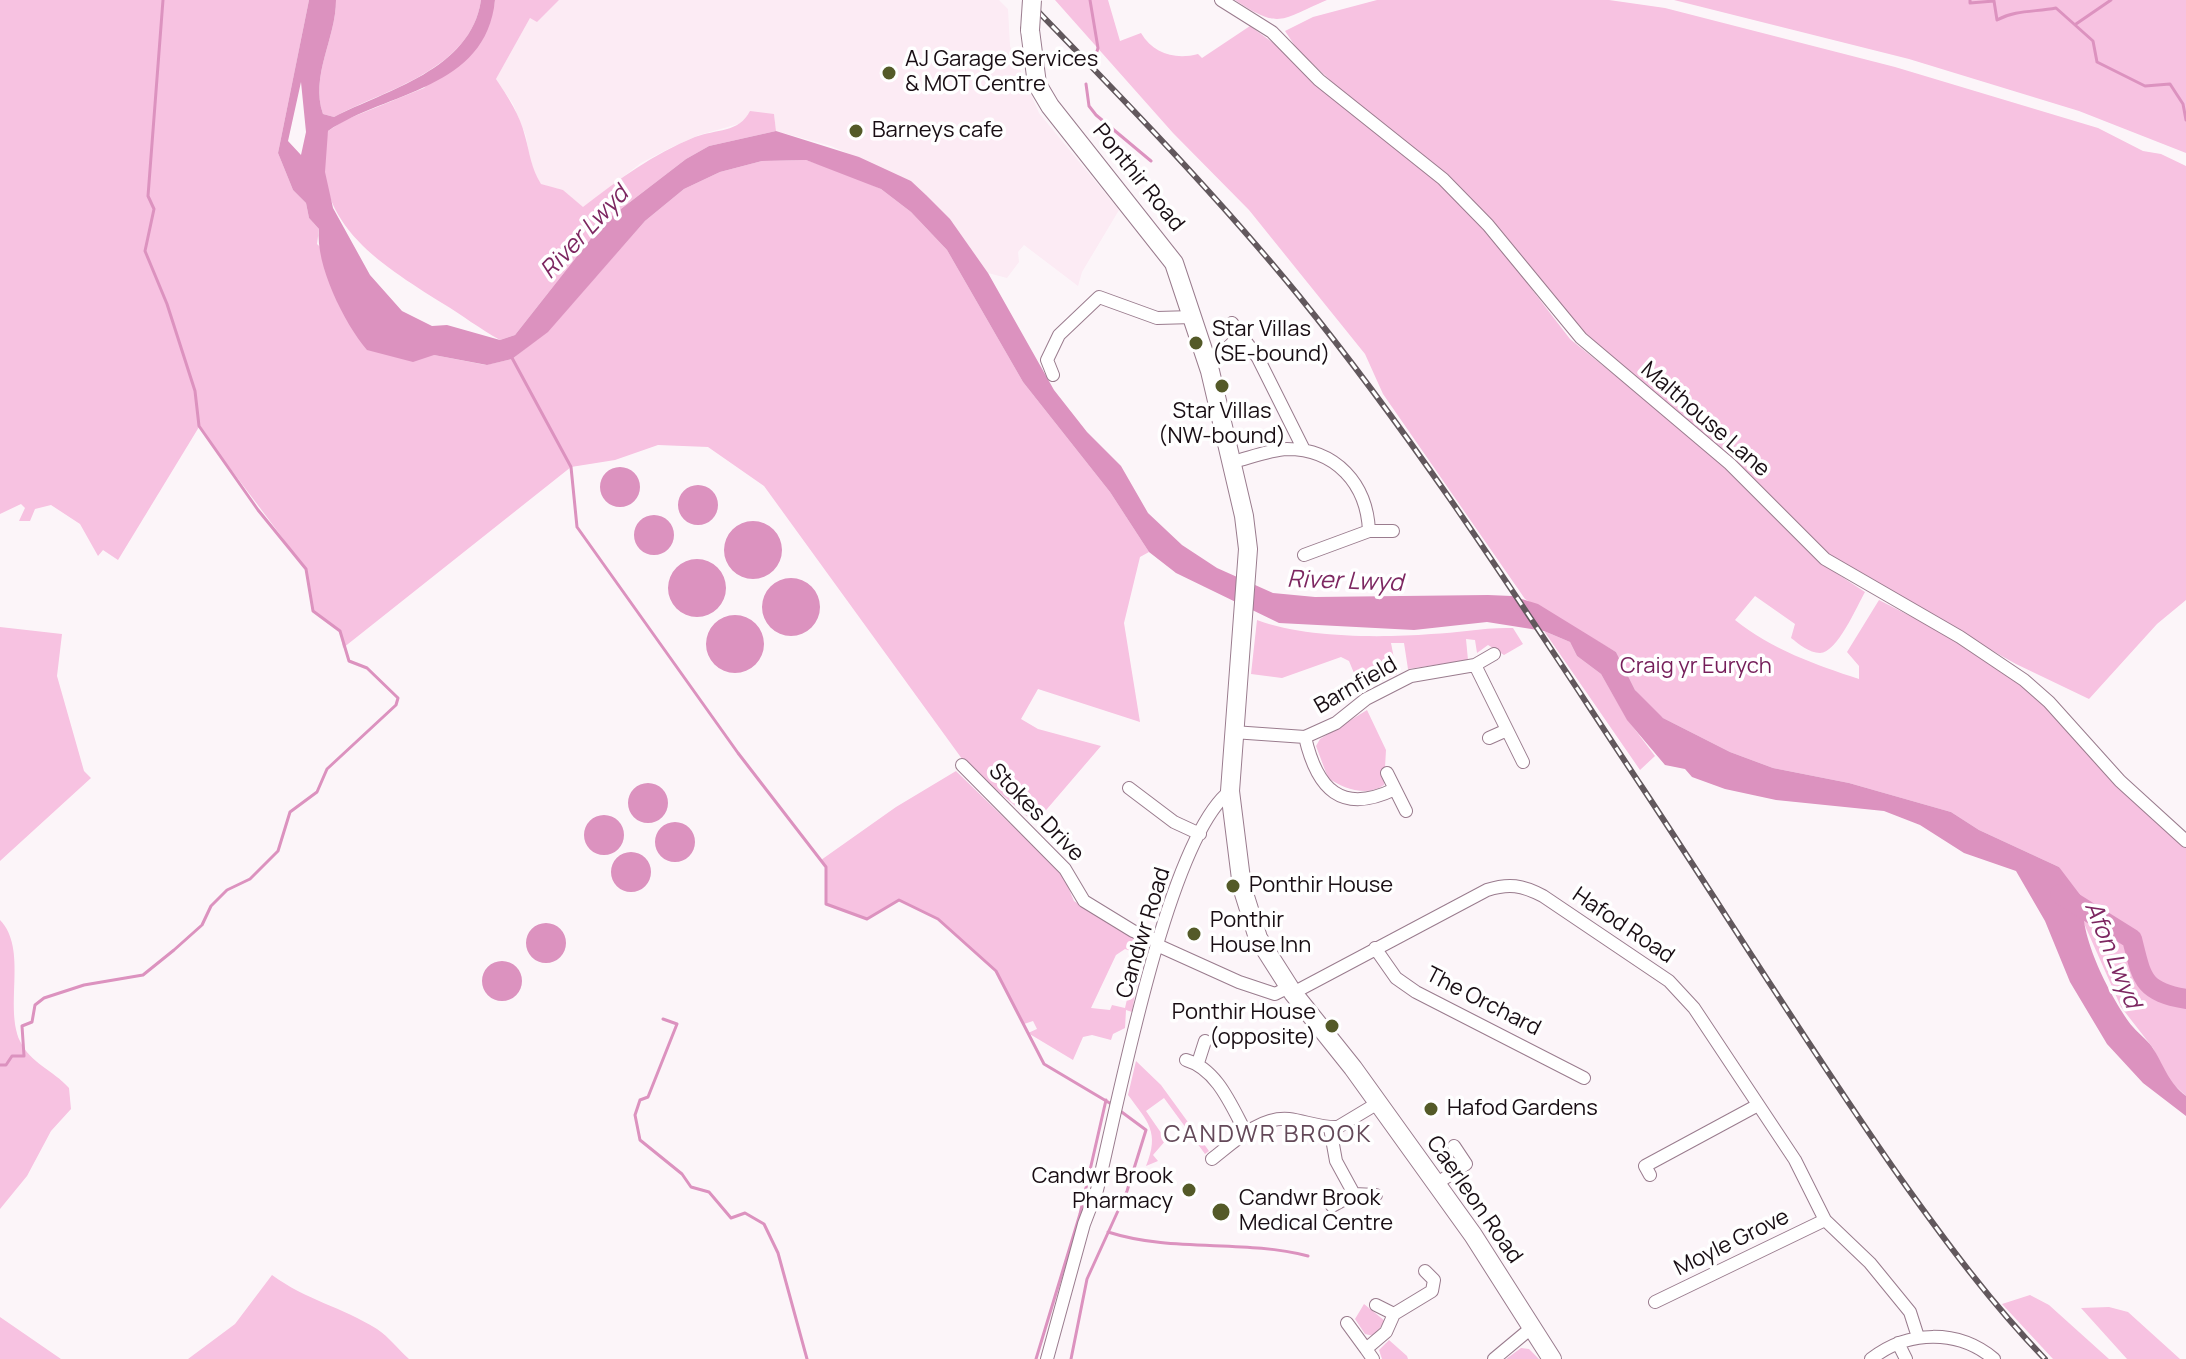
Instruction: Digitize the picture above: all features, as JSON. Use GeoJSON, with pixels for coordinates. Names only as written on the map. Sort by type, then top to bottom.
{"type":"FeatureCollection","features":[{"type":"Feature","properties":{"kind":"main road","name":"Ponthir Road"},"geometry":{"type":"LineString","coordinates":[[1032,0],[1030,30],[1037,84],[1050,106],[1174,263],[1193,317],[1232,462],[1248,549],[1245,578]]}},
{"type":"Feature","properties":{"kind":"main road","name":"Caerleon Road"},"geometry":{"type":"LineString","coordinates":[[1245,578],[1230,791],[1242,887],[1258,938],[1291,990],[1378,1103],[1473,1235],[1530,1329],[1552,1359]]}},
{"type":"Feature","properties":{"kind":"street","name":"Malthouse Lane"},"geometry":{"type":"LineString","coordinates":[[1221,0],[1272,32],[1343,101],[1443,179],[1488,225],[1581,338],[1730,464],[1825,559],[1960,637],[2024,680],[2049,702],[2120,781],[2186,841]]}},
{"type":"Feature","properties":{"kind":"street"},"geometry":{"type":"LineString","coordinates":[[1053,375],[1047,360],[1059,335],[1099,297],[1157,318],[1193,317]]}},
{"type":"Feature","properties":{"kind":"street"},"geometry":{"type":"LineString","coordinates":[[1232,323],[1275,389],[1304,450]]}},
{"type":"Feature","properties":{"kind":"street"},"geometry":{"type":"LineString","coordinates":[[1225,350],[1240,336]]}},
{"type":"Feature","properties":{"kind":"street"},"geometry":{"type":"LineString","coordinates":[[1232,462],[1283,449],[1304,450],[1328,458],[1347,472],[1367,506],[1369,531]]}},
{"type":"Feature","properties":{"kind":"street"},"geometry":{"type":"LineString","coordinates":[[1304,555],[1369,531],[1393,531]]}},
{"type":"Feature","properties":{"kind":"street"},"geometry":{"type":"LineString","coordinates":[[1321,551],[1323,566]]}},
{"type":"Feature","properties":{"kind":"street","name":"Barnfield"},"geometry":{"type":"LineString","coordinates":[[1233,732],[1305,737],[1336,723],[1366,699],[1411,676],[1475,665],[1494,654]]}},
{"type":"Feature","properties":{"kind":"street"},"geometry":{"type":"LineString","coordinates":[[1475,665],[1523,762]]}},
{"type":"Feature","properties":{"kind":"street"},"geometry":{"type":"LineString","coordinates":[[1489,738],[1507,730]]}},
{"type":"Feature","properties":{"kind":"street","name":"Barnfield"},"geometry":{"type":"LineString","coordinates":[[1305,737],[1316,774],[1325,788],[1355,798],[1376,798],[1395,789]]}},
{"type":"Feature","properties":{"kind":"street","name":"Stokes Drive"},"geometry":{"type":"LineString","coordinates":[[962,765],[1065,869],[1084,901],[1133,931],[1239,982],[1275,994],[1291,990]]}},
{"type":"Feature","properties":{"kind":"street"},"geometry":{"type":"LineString","coordinates":[[1387,773],[1406,811]]}},
{"type":"Feature","properties":{"kind":"street"},"geometry":{"type":"LineString","coordinates":[[1129,788],[1174,822],[1200,834]]}},
{"type":"Feature","properties":{"kind":"street","name":"Candwr Road"},"geometry":{"type":"LineString","coordinates":[[1047,1359],[1115,1117],[1157,943],[1200,834],[1218,800],[1230,791]]}},
{"type":"Feature","properties":{"kind":"street","name":"Hafod Road"},"geometry":{"type":"LineString","coordinates":[[1291,990],[1487,890],[1507,884],[1525,886],[1669,981],[1694,1008],[1795,1160],[1825,1220],[1870,1263],[1910,1312],[1918,1337]]}},
{"type":"Feature","properties":{"kind":"street","name":"The Orchard"},"geometry":{"type":"LineString","coordinates":[[1375,948],[1396,978],[1416,992],[1584,1078]]}},
{"type":"Feature","properties":{"kind":"street"},"geometry":{"type":"LineString","coordinates":[[1205,1041],[1192,1062],[1225,1095],[1246,1133]]}},
{"type":"Feature","properties":{"kind":"street"},"geometry":{"type":"LineString","coordinates":[[1212,1159],[1246,1133],[1279,1119],[1338,1127],[1378,1103]]}},
{"type":"Feature","properties":{"kind":"street"},"geometry":{"type":"LineString","coordinates":[[1650,1175],[1645,1166],[1758,1105]]}},
{"type":"Feature","properties":{"kind":"street"},"geometry":{"type":"LineString","coordinates":[[1330,1128],[1336,1161],[1354,1194]]}},
{"type":"Feature","properties":{"kind":"street"},"geometry":{"type":"LineString","coordinates":[[1436,1184],[1466,1164],[1454,1146]]}},
{"type":"Feature","properties":{"kind":"street"},"geometry":{"type":"LineString","coordinates":[[1332,1206],[1354,1194],[1376,1195]]}},
{"type":"Feature","properties":{"kind":"street","name":"Moyle Grove"},"geometry":{"type":"LineString","coordinates":[[1655,1302],[1825,1220]]}},
{"type":"Feature","properties":{"kind":"street"},"geometry":{"type":"LineString","coordinates":[[1347,1323],[1369,1354],[1386,1332],[1394,1314],[1432,1291],[1434,1280],[1425,1271]]}},
{"type":"Feature","properties":{"kind":"street"},"geometry":{"type":"LineString","coordinates":[[1376,1305],[1394,1314]]}},
{"type":"Feature","properties":{"kind":"street"},"geometry":{"type":"LineString","coordinates":[[1494,1359],[1530,1329]]}},
{"type":"Feature","properties":{"kind":"street"},"geometry":{"type":"LineString","coordinates":[[1871,1359],[1898,1343],[1918,1337],[1973,1344],[1994,1359]]}},
{"type":"Feature","properties":{"kind":"street"},"geometry":{"type":"LineString","coordinates":[[1898,1343],[1906,1359]]}},
{"type":"Feature","properties":{"kind":"shaded area"},"geometry":{"type":"Polygon","coordinates":[[[309,0],[336,0],[320,85],[323,114],[334,117],[401,87],[444,61],[461,44],[474,24],[481,0],[495,0],[488,30],[473,53],[454,70],[328,131],[325,172],[333,208],[370,275],[402,311],[432,326],[447,325],[500,340],[515,335],[604,222],[686,159],[709,146],[776,131],[859,157],[911,181],[950,219],[988,273],[1054,390],[1087,432],[1121,466],[1148,513],[1182,545],[1217,568],[1273,593],[1315,597],[1488,595],[1512,596],[1538,604],[1616,652],[1635,690],[1663,718],[1730,752],[1773,768],[1849,783],[1951,812],[1979,830],[2059,867],[2084,900],[2086,930],[2106,984],[2133,1027],[2152,1047],[2171,1080],[2186,1096],[2186,1116],[2143,1083],[2107,1044],[2070,982],[2045,921],[2016,871],[1964,853],[1920,825],[1884,811],[1776,800],[1725,789],[1692,777],[1685,769],[1665,765],[1627,720],[1601,674],[1577,656],[1570,642],[1544,631],[1487,622],[1414,630],[1279,623],[1176,573],[1149,552],[1110,492],[1023,382],[947,250],[911,212],[881,189],[806,160],[762,161],[720,172],[684,189],[645,221],[548,332],[512,359],[487,365],[434,355],[413,362],[367,350],[358,338],[326,276],[319,229],[309,218],[306,203],[293,190],[278,153],[309,0]],[[301,82],[288,141],[301,155],[306,132],[301,82]]]}},
{"type":"Feature","properties":{"kind":"shaded area"},"geometry":{"type":"Polygon","coordinates":[[[559,0],[999,0],[1008,9],[1010,46],[1039,113],[1119,210],[1082,272],[1078,286],[1024,245],[1018,252],[1019,262],[1007,278],[988,273],[950,219],[911,181],[831,146],[776,131],[774,114],[699,135],[672,147],[641,163],[583,208],[563,190],[541,185],[531,167],[526,136],[513,104],[496,79],[530,18],[537,21],[559,0]]]}},
{"type":"Feature","properties":{"kind":"shaded area"},"geometry":{"type":"Polygon","coordinates":[[[620,467],[634,473],[640,487],[634,501],[620,507],[606,501],[600,487],[606,473],[620,467]]]}},
{"type":"Feature","properties":{"kind":"shaded area"},"geometry":{"type":"Polygon","coordinates":[[[698,485],[712,491],[718,505],[712,519],[698,525],[684,519],[678,505],[684,491],[698,485]]]}},
{"type":"Feature","properties":{"kind":"shaded area"},"geometry":{"type":"Polygon","coordinates":[[[654,515],[668,521],[674,535],[668,549],[654,555],[640,549],[634,535],[640,521],[654,515]]]}},
{"type":"Feature","properties":{"kind":"shaded area"},"geometry":{"type":"Polygon","coordinates":[[[753,521],[764,523],[773,530],[780,539],[780,561],[773,570],[764,577],[753,579],[742,577],[733,570],[726,561],[724,550],[726,539],[733,530],[742,523],[753,521]]]}},
{"type":"Feature","properties":{"kind":"shaded area"},"geometry":{"type":"Polygon","coordinates":[[[697,559],[708,561],[717,568],[724,577],[724,599],[717,608],[708,615],[697,617],[686,615],[677,608],[670,599],[668,588],[670,577],[677,568],[686,561],[697,559]]]}},
{"type":"Feature","properties":{"kind":"shaded area"},"geometry":{"type":"Polygon","coordinates":[[[791,578],[802,580],[811,587],[818,596],[818,618],[811,627],[802,634],[791,636],[780,634],[771,627],[764,618],[762,607],[764,596],[771,587],[780,580],[791,578]]]}},
{"type":"Feature","properties":{"kind":"shaded area"},"geometry":{"type":"Polygon","coordinates":[[[735,615],[746,617],[755,624],[762,633],[762,655],[755,664],[746,671],[735,673],[724,671],[715,664],[708,655],[706,644],[708,633],[715,624],[724,617],[735,615]]]}},
{"type":"Feature","properties":{"kind":"shaded area"},"geometry":{"type":"Polygon","coordinates":[[[648,783],[662,789],[668,803],[662,817],[648,823],[634,817],[628,803],[634,789],[648,783]]]}},
{"type":"Feature","properties":{"kind":"shaded area"},"geometry":{"type":"Polygon","coordinates":[[[604,815],[618,821],[624,835],[618,849],[604,855],[590,849],[584,835],[590,821],[604,815]]]}},
{"type":"Feature","properties":{"kind":"shaded area"},"geometry":{"type":"Polygon","coordinates":[[[675,822],[689,828],[695,842],[689,856],[675,862],[661,856],[655,842],[661,828],[675,822]]]}},
{"type":"Feature","properties":{"kind":"shaded area"},"geometry":{"type":"Polygon","coordinates":[[[631,852],[645,858],[651,872],[645,886],[631,892],[617,886],[611,872],[617,858],[631,852]]]}},
{"type":"Feature","properties":{"kind":"shaded area"},"geometry":{"type":"Polygon","coordinates":[[[546,923],[560,929],[566,943],[560,957],[546,963],[532,957],[526,943],[532,929],[546,923]]]}},
{"type":"Feature","properties":{"kind":"shaded area"},"geometry":{"type":"Polygon","coordinates":[[[502,961],[516,967],[522,981],[516,995],[502,1001],[488,995],[482,981],[488,967],[502,961]]]}},
{"type":"Feature","properties":{"kind":"green space"},"geometry":{"type":"Polygon","coordinates":[[[0,0],[309,0],[278,153],[293,190],[306,203],[309,218],[319,229],[317,244],[434,355],[486,365],[512,359],[548,331],[645,221],[684,189],[720,172],[762,161],[806,160],[881,189],[911,212],[947,250],[1023,382],[1110,492],[1149,552],[1140,557],[1124,623],[1140,722],[1038,689],[1021,719],[1038,729],[1101,746],[1035,823],[965,763],[764,486],[708,447],[658,445],[615,460],[571,467],[343,648],[340,631],[313,611],[306,569],[199,427],[118,560],[103,550],[98,556],[80,524],[51,505],[35,509],[30,521],[19,521],[25,508],[21,504],[0,514],[0,0]]]}},
{"type":"Feature","properties":{"kind":"green space"},"geometry":{"type":"Polygon","coordinates":[[[336,0],[481,0],[474,24],[461,44],[444,60],[401,86],[334,117],[323,114],[320,85],[336,0]]]}},
{"type":"Feature","properties":{"kind":"green space"},"geometry":{"type":"Polygon","coordinates":[[[495,0],[559,0],[537,22],[530,18],[496,79],[520,121],[541,184],[563,190],[583,207],[651,159],[695,137],[733,127],[750,111],[774,114],[776,131],[709,146],[686,159],[604,222],[515,335],[500,340],[395,272],[353,235],[338,214],[328,190],[324,162],[328,131],[345,120],[424,88],[494,6],[495,0]]]}},
{"type":"Feature","properties":{"kind":"green space","name":"Craig yr Eurych"},"geometry":{"type":"Polygon","coordinates":[[[1055,0],[1108,0],[1120,41],[1141,33],[1152,46],[1173,56],[1198,54],[1202,58],[1250,26],[1276,45],[1310,80],[1451,193],[1504,253],[1570,339],[1710,452],[1799,542],[1830,569],[1865,592],[1840,637],[1820,653],[1804,648],[1791,638],[1795,624],[1755,596],[1735,620],[1749,630],[1794,655],[1859,679],[1859,666],[1847,652],[1879,600],[1957,640],[2054,713],[2110,780],[2186,847],[2186,1096],[2168,1079],[2153,1048],[2121,1007],[2059,867],[1979,830],[1951,812],[1849,783],[1773,768],[1730,752],[1663,718],[1648,707],[1635,690],[1616,652],[1525,599],[1383,394],[1365,354],[1249,210],[1173,133],[1055,0]]]}},
{"type":"Feature","properties":{"kind":"green space"},"geometry":{"type":"Polygon","coordinates":[[[1235,0],[1327,0],[1280,19],[1262,15],[1235,0]]]}},
{"type":"Feature","properties":{"kind":"green space"},"geometry":{"type":"Polygon","coordinates":[[[1377,0],[1609,0],[1665,8],[1895,67],[2098,128],[2143,151],[2161,154],[2186,166],[2186,600],[2157,624],[2089,699],[2016,664],[1848,570],[1821,549],[1583,331],[1499,228],[1452,182],[1366,114],[1297,49],[1285,31],[1313,17],[1377,0]]]}},
{"type":"Feature","properties":{"kind":"green space"},"geometry":{"type":"Polygon","coordinates":[[[1674,0],[2186,0],[2186,153],[2079,111],[1909,59],[1674,0]]]}},
{"type":"Feature","properties":{"kind":"green space"},"geometry":{"type":"Polygon","coordinates":[[[1257,620],[1297,630],[1367,636],[1513,628],[1523,644],[1504,655],[1488,645],[1477,653],[1475,640],[1466,639],[1468,660],[1408,669],[1404,643],[1391,643],[1397,674],[1361,690],[1349,661],[1341,657],[1282,678],[1251,674],[1257,620]]]}},
{"type":"Feature","properties":{"kind":"green space"},"geometry":{"type":"Polygon","coordinates":[[[0,627],[62,634],[57,676],[84,771],[91,778],[0,861],[0,627]]]}},
{"type":"Feature","properties":{"kind":"green space"},"geometry":{"type":"Polygon","coordinates":[[[1544,631],[1570,642],[1577,656],[1601,674],[1627,719],[1655,756],[1640,770],[1544,631]]]}},
{"type":"Feature","properties":{"kind":"green space"},"geometry":{"type":"Polygon","coordinates":[[[1367,710],[1386,750],[1384,785],[1363,791],[1348,788],[1328,778],[1316,746],[1320,739],[1367,710]]]}},
{"type":"Feature","properties":{"kind":"green space"},"geometry":{"type":"Polygon","coordinates":[[[956,771],[1063,875],[1074,901],[1150,949],[1148,957],[1125,949],[1116,955],[1091,1008],[1110,1010],[1112,1005],[1125,1008],[1131,982],[1138,976],[1132,1012],[1126,1010],[1125,1028],[1113,1034],[1111,1040],[1092,1035],[1083,1037],[1073,1060],[1028,1033],[1037,1029],[1033,1021],[1024,1024],[996,971],[938,919],[899,900],[867,919],[826,904],[826,867],[821,860],[896,807],[956,771]]]}},
{"type":"Feature","properties":{"kind":"green space"},"geometry":{"type":"Polygon","coordinates":[[[0,920],[13,946],[14,1011],[20,1041],[36,1061],[69,1088],[71,1109],[51,1131],[27,1176],[0,1209],[0,920]]]}},
{"type":"Feature","properties":{"kind":"green space"},"geometry":{"type":"Polygon","coordinates":[[[1136,1061],[1161,1085],[1209,1151],[1205,1154],[1164,1098],[1146,1111],[1166,1140],[1153,1155],[1158,1161],[1146,1166],[1152,1144],[1150,1128],[1128,1095],[1136,1061]]]}},
{"type":"Feature","properties":{"kind":"green space"},"geometry":{"type":"Polygon","coordinates":[[[272,1275],[377,1329],[409,1359],[188,1359],[235,1324],[272,1275]]]}},
{"type":"Feature","properties":{"kind":"green space"},"geometry":{"type":"Polygon","coordinates":[[[2030,1295],[2049,1305],[2109,1359],[2053,1359],[2002,1304],[2030,1295]]]}},
{"type":"Feature","properties":{"kind":"green space"},"geometry":{"type":"Polygon","coordinates":[[[1364,1304],[1385,1321],[1374,1336],[1365,1334],[1355,1319],[1364,1304]]]}},
{"type":"Feature","properties":{"kind":"green space"},"geometry":{"type":"Polygon","coordinates":[[[2109,1307],[2128,1312],[2180,1359],[2127,1359],[2081,1308],[2109,1307]]]}},
{"type":"Feature","properties":{"kind":"green space"},"geometry":{"type":"Polygon","coordinates":[[[0,1317],[61,1359],[0,1359],[0,1317]]]}},
{"type":"Feature","properties":{"kind":"green space"},"geometry":{"type":"Polygon","coordinates":[[[1389,1340],[1408,1359],[1382,1359],[1379,1350],[1389,1340]]]}},
{"type":"Feature","properties":{"kind":"green space"},"geometry":{"type":"Polygon","coordinates":[[[1521,1348],[1529,1349],[1539,1359],[1506,1359],[1521,1348]]]}},
{"type":"Feature","properties":{"kind":"waterway"},"geometry":{"type":"LineString","coordinates":[[0,1065],[6,1065],[12,1056],[24,1056],[22,1026],[32,1022],[35,1005],[44,998],[84,985],[143,975],[202,925],[211,906],[227,890],[250,879],[278,851],[290,812],[317,792],[327,769],[396,705],[398,698],[367,668],[349,661],[340,631],[313,611],[306,569],[258,510],[199,426],[195,391],[167,304],[145,251],[154,209],[148,196],[163,0]]}},
{"type":"Feature","properties":{"kind":"waterway"},"geometry":{"type":"LineString","coordinates":[[1090,0],[1098,48],[1093,64]]}},
{"type":"Feature","properties":{"kind":"waterway"},"geometry":{"type":"LineString","coordinates":[[1970,0],[1970,3],[1994,1],[1997,20],[2018,13],[2056,8],[2093,41],[2097,62],[2145,86],[2170,84],[2183,104],[2186,120]]}},
{"type":"Feature","properties":{"kind":"waterway"},"geometry":{"type":"LineString","coordinates":[[2076,24],[2111,0]]}},
{"type":"Feature","properties":{"kind":"waterway"},"geometry":{"type":"LineString","coordinates":[[1086,84],[1089,106],[1096,115],[1151,161]]}},
{"type":"Feature","properties":{"kind":"waterway"},"geometry":{"type":"LineString","coordinates":[[511,356],[571,467],[577,527],[738,753],[826,867],[826,904],[867,919],[899,900],[938,919],[996,971],[1044,1064],[1113,1105]]}},
{"type":"Feature","properties":{"kind":"waterway","name":"Afon Lwyd"},"geometry":{"type":"LineString","coordinates":[[2060,894],[2132,939],[2138,964],[2152,987],[2186,999]]}},
{"type":"Feature","properties":{"kind":"waterway"},"geometry":{"type":"LineString","coordinates":[[663,1019],[677,1024],[648,1097],[640,1100],[635,1115],[640,1140],[682,1174],[691,1187],[709,1192],[731,1218],[745,1213],[764,1224],[778,1253],[807,1359]]}},
{"type":"Feature","properties":{"kind":"waterway"},"geometry":{"type":"LineString","coordinates":[[1036,1359],[1080,1214],[1106,1100]]}},
{"type":"Feature","properties":{"kind":"waterway"},"geometry":{"type":"LineString","coordinates":[[1071,1359],[1087,1279],[1127,1191],[1146,1130],[1119,1110]]}},
{"type":"Feature","properties":{"kind":"waterway"},"geometry":{"type":"LineString","coordinates":[[1108,1232],[1158,1242],[1258,1248],[1308,1256]]}},
{"type":"Feature","properties":{"kind":"railway"},"geometry":{"type":"LineString","coordinates":[[1027,0],[1234,219],[1299,296],[1390,414],[1476,537],[1901,1179],[1970,1272],[2045,1359]]}},
{"type":"Feature","properties":{"kind":"place","name":"AJ Garage Services & MOT Centre"},"geometry":{"type":"Point","coordinates":[889,73]}},
{"type":"Feature","properties":{"kind":"place","name":"Barneys cafe"},"geometry":{"type":"Point","coordinates":[856,131]}},
{"type":"Feature","properties":{"kind":"place","name":"Star Villas (SE-bound)"},"geometry":{"type":"Point","coordinates":[1196,343]}},
{"type":"Feature","properties":{"kind":"place","name":"Star Villas (NW-bound)"},"geometry":{"type":"Point","coordinates":[1222,386]}},
{"type":"Feature","properties":{"kind":"place","name":"Ponthir House"},"geometry":{"type":"Point","coordinates":[1233,886]}},
{"type":"Feature","properties":{"kind":"place","name":"Ponthir House Inn"},"geometry":{"type":"Point","coordinates":[1194,934]}},
{"type":"Feature","properties":{"kind":"place","name":"Ponthir House (opposite)"},"geometry":{"type":"Point","coordinates":[1332,1026]}},
{"type":"Feature","properties":{"kind":"place","name":"Hafod Gardens"},"geometry":{"type":"Point","coordinates":[1431,1109]}},
{"type":"Feature","properties":{"kind":"place","name":"Candwr Brook Pharmacy"},"geometry":{"type":"Point","coordinates":[1189,1190]}},
{"type":"Feature","properties":{"kind":"place","name":"Candwr Brook Medical Centre"},"geometry":{"type":"Point","coordinates":[1221,1212]}},
{"type":"Feature","properties":{"kind":"district","name":"CANDWR BROOK"},"geometry":{"type":"Point","coordinates":[1268,1135]}},
{"type":"Feature","properties":{"kind":"water label","name":"River Lwyd"},"geometry":{"type":"Point","coordinates":[585,233]}},
{"type":"Feature","properties":{"kind":"water label","name":"River Lwyd"},"geometry":{"type":"Point","coordinates":[1345,582]}}]}
